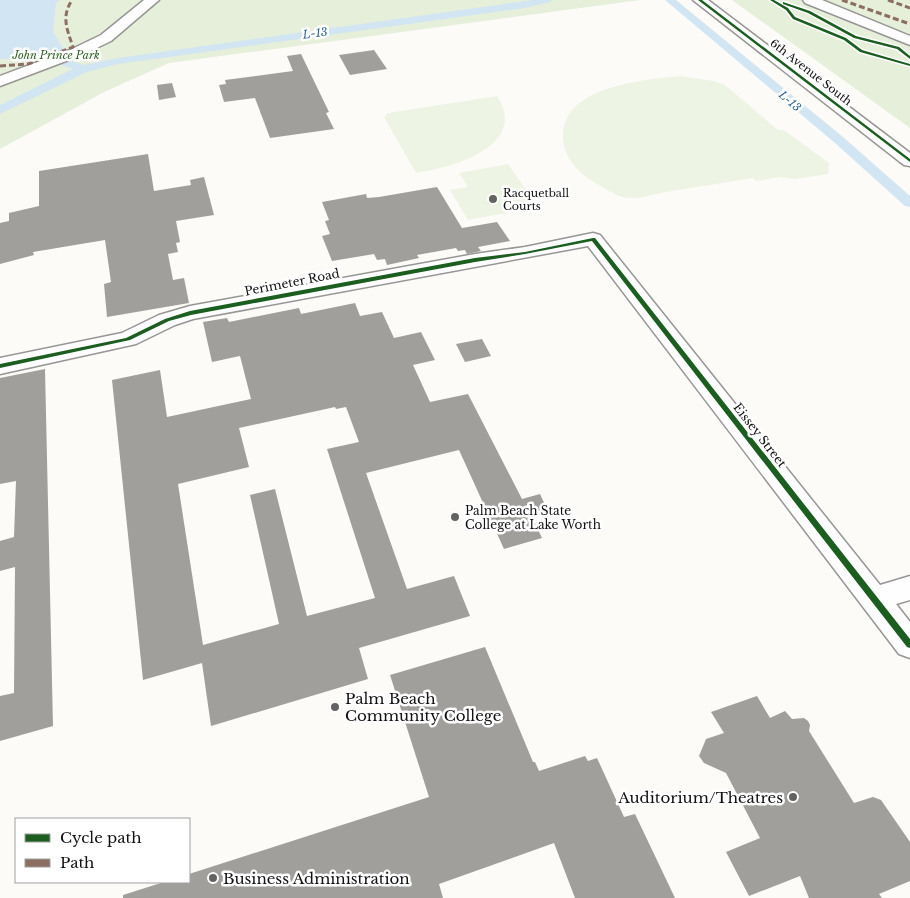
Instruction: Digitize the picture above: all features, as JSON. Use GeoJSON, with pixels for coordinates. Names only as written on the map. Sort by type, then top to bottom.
{"type":"FeatureCollection","features":[{"type":"Feature","properties":{"kind":"street","name":"6th Avenue South"},"geometry":{"type":"LineString","coordinates":[[700,0],[910,161]]}},
{"type":"Feature","properties":{"kind":"street","name":"6th Avenue South"},"geometry":{"type":"LineString","coordinates":[[718,0],[910,142]]}},
{"type":"Feature","properties":{"kind":"street"},"geometry":{"type":"LineString","coordinates":[[810,0],[910,41]]}},
{"type":"Feature","properties":{"kind":"street"},"geometry":{"type":"LineString","coordinates":[[0,81],[76,52],[106,38],[139,11],[154,6]]}},
{"type":"Feature","properties":{"kind":"street","name":"Perimeter Road"},"geometry":{"type":"LineString","coordinates":[[0,366],[128,339],[167,320],[190,313],[475,260],[525,254],[593,239]]}},
{"type":"Feature","properties":{"kind":"street","name":"Eissey Street"},"geometry":{"type":"LineString","coordinates":[[593,239],[874,599],[906,632]]}},
{"type":"Feature","properties":{"kind":"street"},"geometry":{"type":"LineString","coordinates":[[874,599],[910,588]]}},
{"type":"Feature","properties":{"kind":"green space","name":"John Prince Park"},"geometry":{"type":"Polygon","coordinates":[[[0,0],[640,0],[169,63],[104,92],[0,149],[0,0]]]}},
{"type":"Feature","properties":{"kind":"green space"},"geometry":{"type":"Polygon","coordinates":[[[732,0],[910,0],[910,128],[732,0]]]}},
{"type":"Feature","properties":{"kind":"green space"},"geometry":{"type":"Polygon","coordinates":[[[680,76],[714,81],[725,85],[778,130],[784,130],[829,163],[828,174],[795,179],[780,177],[756,181],[753,178],[629,198],[609,191],[585,176],[571,162],[565,150],[563,137],[566,120],[576,107],[590,96],[607,89],[646,80],[680,76]]]}},
{"type":"Feature","properties":{"kind":"green space"},"geometry":{"type":"Polygon","coordinates":[[[497,96],[504,113],[503,128],[495,141],[466,160],[416,173],[384,117],[388,113],[497,96]]]}},
{"type":"Feature","properties":{"kind":"green space","name":"Racquetball Courts"},"geometry":{"type":"Polygon","coordinates":[[[508,164],[538,207],[468,220],[450,190],[468,187],[459,173],[508,164]]]}},
{"type":"Feature","properties":{"kind":"water"},"geometry":{"type":"Polygon","coordinates":[[[0,0],[60,0],[56,3],[53,32],[64,50],[33,60],[0,59],[0,0]]]}},
{"type":"Feature","properties":{"kind":"building"},"geometry":{"type":"Polygon","coordinates":[[[374,50],[387,69],[350,75],[339,55],[374,50]]]}},
{"type":"Feature","properties":{"kind":"building"},"geometry":{"type":"Polygon","coordinates":[[[301,54],[329,112],[326,113],[334,129],[270,138],[255,98],[224,102],[219,85],[226,84],[225,80],[293,71],[287,56],[301,54]]]}},
{"type":"Feature","properties":{"kind":"building"},"geometry":{"type":"Polygon","coordinates":[[[172,83],[176,97],[159,100],[157,85],[172,83]]]}},
{"type":"Feature","properties":{"kind":"building"},"geometry":{"type":"Polygon","coordinates":[[[148,154],[154,191],[191,185],[190,180],[204,177],[214,215],[176,221],[180,242],[176,243],[178,252],[168,254],[173,280],[184,278],[189,303],[107,317],[104,284],[111,282],[105,240],[33,252],[34,255],[0,264],[0,223],[9,221],[9,213],[39,206],[39,171],[148,154]]]}},
{"type":"Feature","properties":{"kind":"building"},"geometry":{"type":"Polygon","coordinates":[[[437,187],[462,228],[497,222],[510,241],[478,247],[481,251],[467,254],[465,250],[458,251],[456,248],[417,255],[419,258],[387,265],[385,259],[377,260],[374,254],[332,261],[322,236],[330,234],[325,221],[329,220],[322,202],[366,194],[367,198],[379,197],[437,187]]]}},
{"type":"Feature","properties":{"kind":"building"},"geometry":{"type":"Polygon","coordinates":[[[355,303],[360,316],[382,312],[394,338],[421,332],[435,360],[413,365],[430,402],[468,394],[522,499],[540,494],[547,509],[530,513],[542,538],[504,549],[459,450],[366,473],[407,589],[454,576],[470,616],[359,648],[368,679],[211,726],[202,663],[143,680],[112,380],[160,370],[167,417],[251,399],[240,356],[212,362],[203,322],[227,318],[229,322],[299,308],[301,314],[355,303]],[[335,407],[239,428],[249,467],[178,484],[203,645],[279,624],[250,495],[275,489],[307,616],[375,598],[327,449],[359,442],[346,407],[336,409],[335,407]]]}},
{"type":"Feature","properties":{"kind":"building"},"geometry":{"type":"Polygon","coordinates":[[[482,339],[491,356],[465,362],[456,344],[482,339]]]}},
{"type":"Feature","properties":{"kind":"building"},"geometry":{"type":"Polygon","coordinates":[[[45,369],[53,726],[0,741],[0,696],[14,693],[15,567],[0,571],[0,541],[14,537],[16,481],[0,484],[0,378],[45,369]]]}},
{"type":"Feature","properties":{"kind":"building"},"geometry":{"type":"Polygon","coordinates":[[[485,647],[533,762],[535,762],[539,771],[585,756],[588,761],[597,758],[624,817],[635,814],[675,898],[575,898],[554,843],[439,884],[443,898],[123,898],[123,895],[161,883],[190,883],[190,874],[429,797],[390,675],[485,647]]]}},
{"type":"Feature","properties":{"kind":"building","name":"Auditorium/Theatres"},"geometry":{"type":"Polygon","coordinates":[[[757,696],[770,718],[785,711],[792,719],[804,718],[808,721],[810,725],[809,731],[854,803],[873,797],[881,800],[910,842],[910,881],[879,894],[882,898],[809,898],[800,876],[749,896],[726,852],[760,838],[726,773],[704,763],[699,756],[706,739],[724,733],[711,712],[757,696]]]}},
{"type":"Feature","properties":{"kind":"waterway","name":"L-13"},"geometry":{"type":"LineString","coordinates":[[83,69],[118,61],[524,5],[547,0]]}},
{"type":"Feature","properties":{"kind":"waterway","name":"L-13"},"geometry":{"type":"LineString","coordinates":[[670,0],[839,140],[910,203]]}},
{"type":"Feature","properties":{"kind":"waterway"},"geometry":{"type":"LineString","coordinates":[[45,56],[83,69]]}},
{"type":"Feature","properties":{"kind":"waterway"},"geometry":{"type":"LineString","coordinates":[[0,110],[83,69]]}},
{"type":"Feature","properties":{"kind":"marked path"},"geometry":{"type":"LineString","coordinates":[[0,66],[28,64],[73,47],[65,23],[66,12],[72,0]]}},
{"type":"Feature","properties":{"kind":"marked path"},"geometry":{"type":"LineString","coordinates":[[842,0],[910,24]]}},
{"type":"Feature","properties":{"kind":"marked path"},"geometry":{"type":"LineString","coordinates":[[888,0],[910,8]]}},
{"type":"Feature","properties":{"kind":"cycle path"},"geometry":{"type":"LineString","coordinates":[[700,0],[910,161]]}},
{"type":"Feature","properties":{"kind":"cycle path"},"geometry":{"type":"LineString","coordinates":[[772,0],[787,9],[794,18],[845,39],[861,51],[910,65]]}},
{"type":"Feature","properties":{"kind":"cycle path"},"geometry":{"type":"LineString","coordinates":[[784,3],[809,12],[855,37],[898,48],[910,58]]}},
{"type":"Feature","properties":{"kind":"cycle path"},"geometry":{"type":"LineString","coordinates":[[0,366],[128,339],[167,320],[190,313],[593,239],[910,645]]}},
{"type":"Feature","properties":{"kind":"place","name":"Racquetball Courts"},"geometry":{"type":"Point","coordinates":[493,199]}},
{"type":"Feature","properties":{"kind":"place","name":"Palm Beach State College at Lake Worth"},"geometry":{"type":"Point","coordinates":[455,517]}},
{"type":"Feature","properties":{"kind":"place","name":"Palm Beach Community College"},"geometry":{"type":"Point","coordinates":[335,707]}},
{"type":"Feature","properties":{"kind":"place","name":"Auditorium/Theatres"},"geometry":{"type":"Point","coordinates":[793,797]}},
{"type":"Feature","properties":{"kind":"place","name":"Business Administration"},"geometry":{"type":"Point","coordinates":[213,878]}}]}
